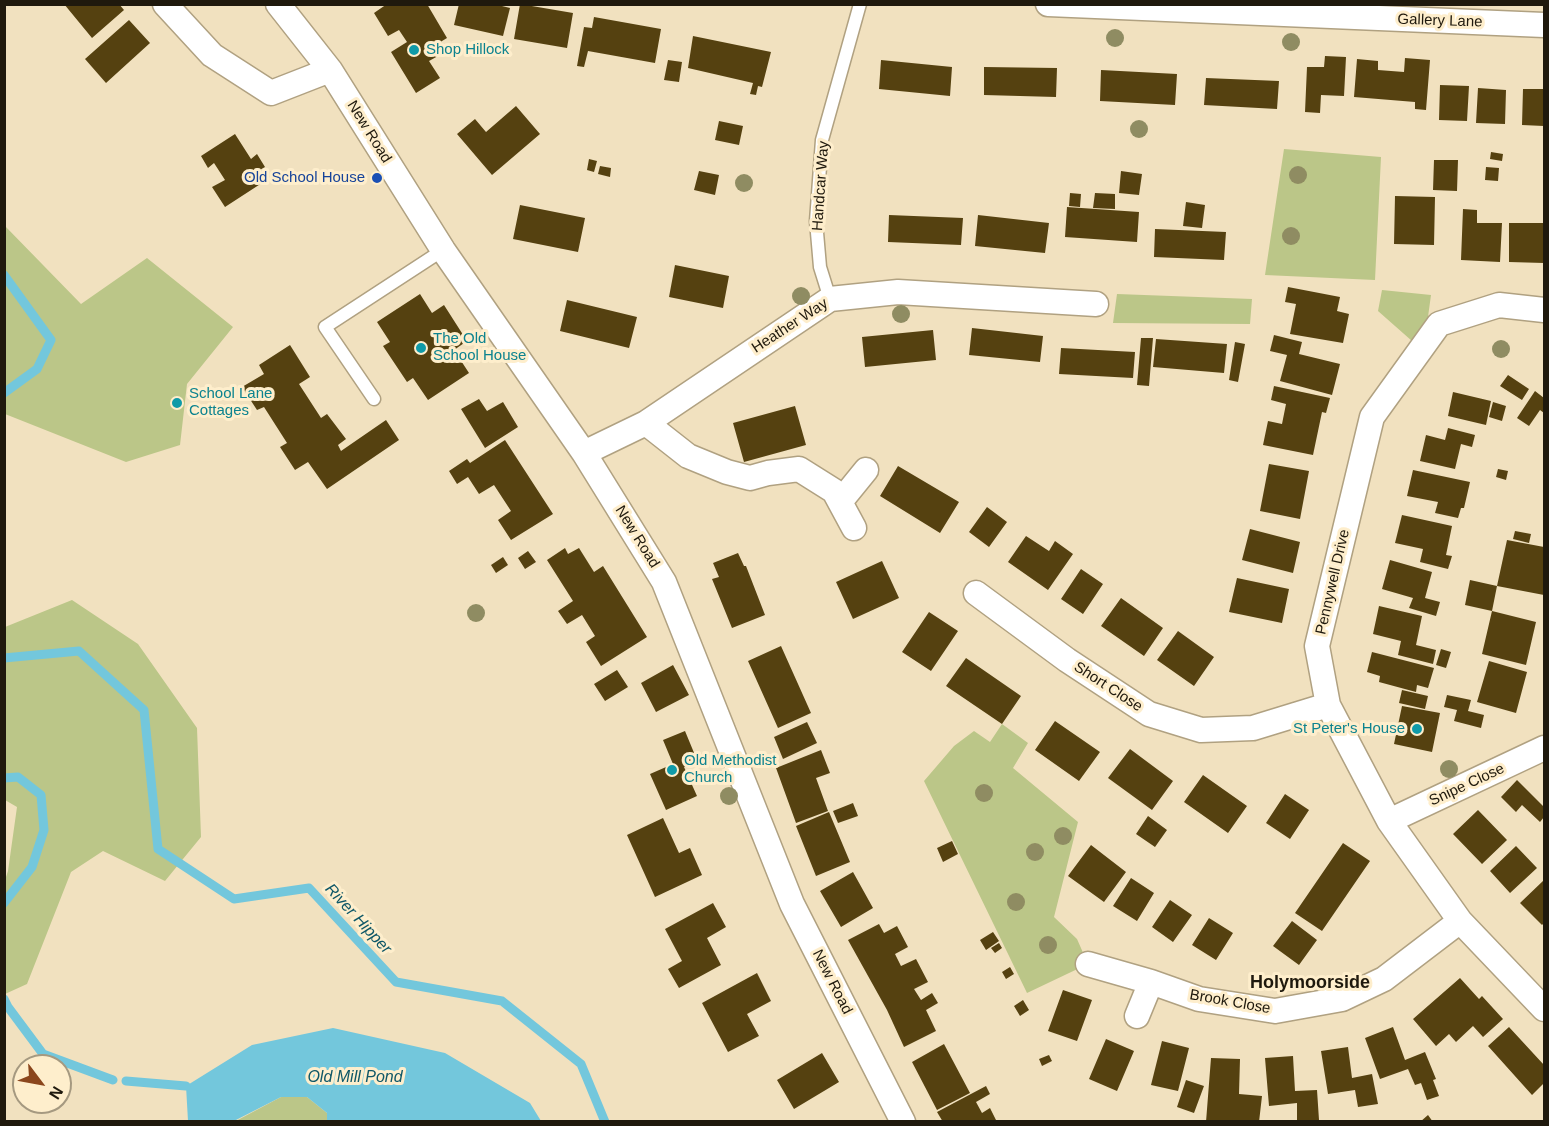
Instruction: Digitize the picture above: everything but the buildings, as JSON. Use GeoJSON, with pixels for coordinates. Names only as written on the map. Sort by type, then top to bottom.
{"type":"FeatureCollection","features":[{"type":"Feature","properties":{"kind":"street"},"geometry":{"type":"LineString","coordinates":[[165,4],[212,55],[271,93],[330,70]]}},
{"type":"Feature","properties":{"kind":"street","name":"New Road"},"geometry":{"type":"LineString","coordinates":[[278,4],[330,70],[443,250],[584,453],[664,582],[792,904],[903,1122]]}},
{"type":"Feature","properties":{"kind":"street","name":"Gallery Lane"},"geometry":{"type":"LineString","coordinates":[[1048,4],[1545,25]]}},
{"type":"Feature","properties":{"kind":"street","name":"Heather Way"},"geometry":{"type":"LineString","coordinates":[[584,453],[646,423],[830,299],[898,292],[1096,304]]}},
{"type":"Feature","properties":{"kind":"street","name":"Pennywell Drive"},"geometry":{"type":"LineString","coordinates":[[1545,310],[1498,305],[1439,324],[1372,417],[1317,646],[1328,705],[1389,821],[1460,921],[1545,1009]]}},
{"type":"Feature","properties":{"kind":"street"},"geometry":{"type":"LineString","coordinates":[[646,423],[688,456],[727,472],[750,478],[799,469],[834,491],[854,528]]}},
{"type":"Feature","properties":{"kind":"street"},"geometry":{"type":"LineString","coordinates":[[840,502],[866,470]]}},
{"type":"Feature","properties":{"kind":"street","name":"Short Close"},"geometry":{"type":"LineString","coordinates":[[976,593],[1067,660],[1149,714],[1201,730],[1253,728],[1328,705]]}},
{"type":"Feature","properties":{"kind":"street","name":"Snipe Close"},"geometry":{"type":"LineString","coordinates":[[1389,821],[1545,748]]}},
{"type":"Feature","properties":{"kind":"street","name":"Brook Close"},"geometry":{"type":"LineString","coordinates":[[1088,964],[1199,999],[1275,1011],[1342,999],[1383,979],[1460,921]]}},
{"type":"Feature","properties":{"kind":"street"},"geometry":{"type":"LineString","coordinates":[[1137,1016],[1151,982]]}},
{"type":"Feature","properties":{"kind":"lane","name":"Handcar Way"},"geometry":{"type":"LineString","coordinates":[[830,299],[820,267],[816,221],[822,140],[860,4]]}},
{"type":"Feature","properties":{"kind":"lane"},"geometry":{"type":"LineString","coordinates":[[374,399],[325,327],[443,250]]}},
{"type":"Feature","properties":{"kind":"green space"},"geometry":{"type":"Polygon","coordinates":[[[1284,149],[1381,157],[1375,280],[1265,275],[1284,149]]]}},
{"type":"Feature","properties":{"kind":"green space"},"geometry":{"type":"Polygon","coordinates":[[[5,226],[81,304],[147,258],[233,327],[187,384],[180,445],[126,462],[5,414],[5,226]]]}},
{"type":"Feature","properties":{"kind":"green space"},"geometry":{"type":"Polygon","coordinates":[[[1382,290],[1431,295],[1427,324],[1412,341],[1378,311],[1382,290]]]}},
{"type":"Feature","properties":{"kind":"green space"},"geometry":{"type":"Polygon","coordinates":[[[1117,294],[1252,299],[1250,324],[1113,323],[1117,294]]]}},
{"type":"Feature","properties":{"kind":"green space"},"geometry":{"type":"Polygon","coordinates":[[[72,600],[138,644],[197,728],[201,837],[165,881],[103,851],[71,872],[27,984],[5,994],[5,880],[17,807],[5,800],[5,627],[72,600]]]}},
{"type":"Feature","properties":{"kind":"green space"},"geometry":{"type":"Polygon","coordinates":[[[1002,724],[1028,743],[1013,768],[1078,822],[1054,917],[1077,939],[1088,964],[1027,993],[924,781],[954,746],[974,731],[990,742],[1002,724]]]}},
{"type":"Feature","properties":{"kind":"green space"},"geometry":{"type":"Polygon","coordinates":[[[281,1097],[307,1097],[327,1113],[327,1121],[234,1122],[281,1097]]]}},
{"type":"Feature","properties":{"kind":"water","name":"Old Mill Pond"},"geometry":{"type":"Polygon","coordinates":[[[333,1028],[445,1053],[530,1103],[541,1121],[327,1121],[327,1113],[307,1097],[281,1097],[234,1121],[188,1121],[186,1086],[252,1045],[333,1028]]]}},
{"type":"Feature","properties":{"kind":"waterway","name":"River Hipper"},"geometry":{"type":"LineString","coordinates":[[4,275],[51,340],[37,369],[4,393]]}},
{"type":"Feature","properties":{"kind":"waterway","name":"River Hipper"},"geometry":{"type":"LineString","coordinates":[[4,658],[79,651],[144,710],[158,849],[234,899],[309,888],[396,982],[502,1001],[581,1064],[605,1122]]}},
{"type":"Feature","properties":{"kind":"waterway"},"geometry":{"type":"LineString","coordinates":[[4,778],[18,777],[41,795],[44,830],[32,867],[4,903]]}},
{"type":"Feature","properties":{"kind":"waterway"},"geometry":{"type":"LineString","coordinates":[[4,999],[43,1054],[113,1080]]}},
{"type":"Feature","properties":{"kind":"waterway"},"geometry":{"type":"LineString","coordinates":[[126,1081],[186,1086]]}},
{"type":"Feature","properties":{"kind":"place","name":"Shop Hillock"},"geometry":{"type":"Point","coordinates":[414,50]}},
{"type":"Feature","properties":{"kind":"place","name":"Old School House"},"geometry":{"type":"Point","coordinates":[377,178]}},
{"type":"Feature","properties":{"kind":"place","name":"The Old School House"},"geometry":{"type":"Point","coordinates":[421,348]}},
{"type":"Feature","properties":{"kind":"place","name":"School Lane Cottages"},"geometry":{"type":"Point","coordinates":[177,403]}},
{"type":"Feature","properties":{"kind":"place","name":"St Peter's House"},"geometry":{"type":"Point","coordinates":[1417,729]}},
{"type":"Feature","properties":{"kind":"place","name":"Old Methodist Church"},"geometry":{"type":"Point","coordinates":[672,770]}},
{"type":"Feature","properties":{"kind":"district","name":"Holymoorside"},"geometry":{"type":"Point","coordinates":[1310,983]}}]}
